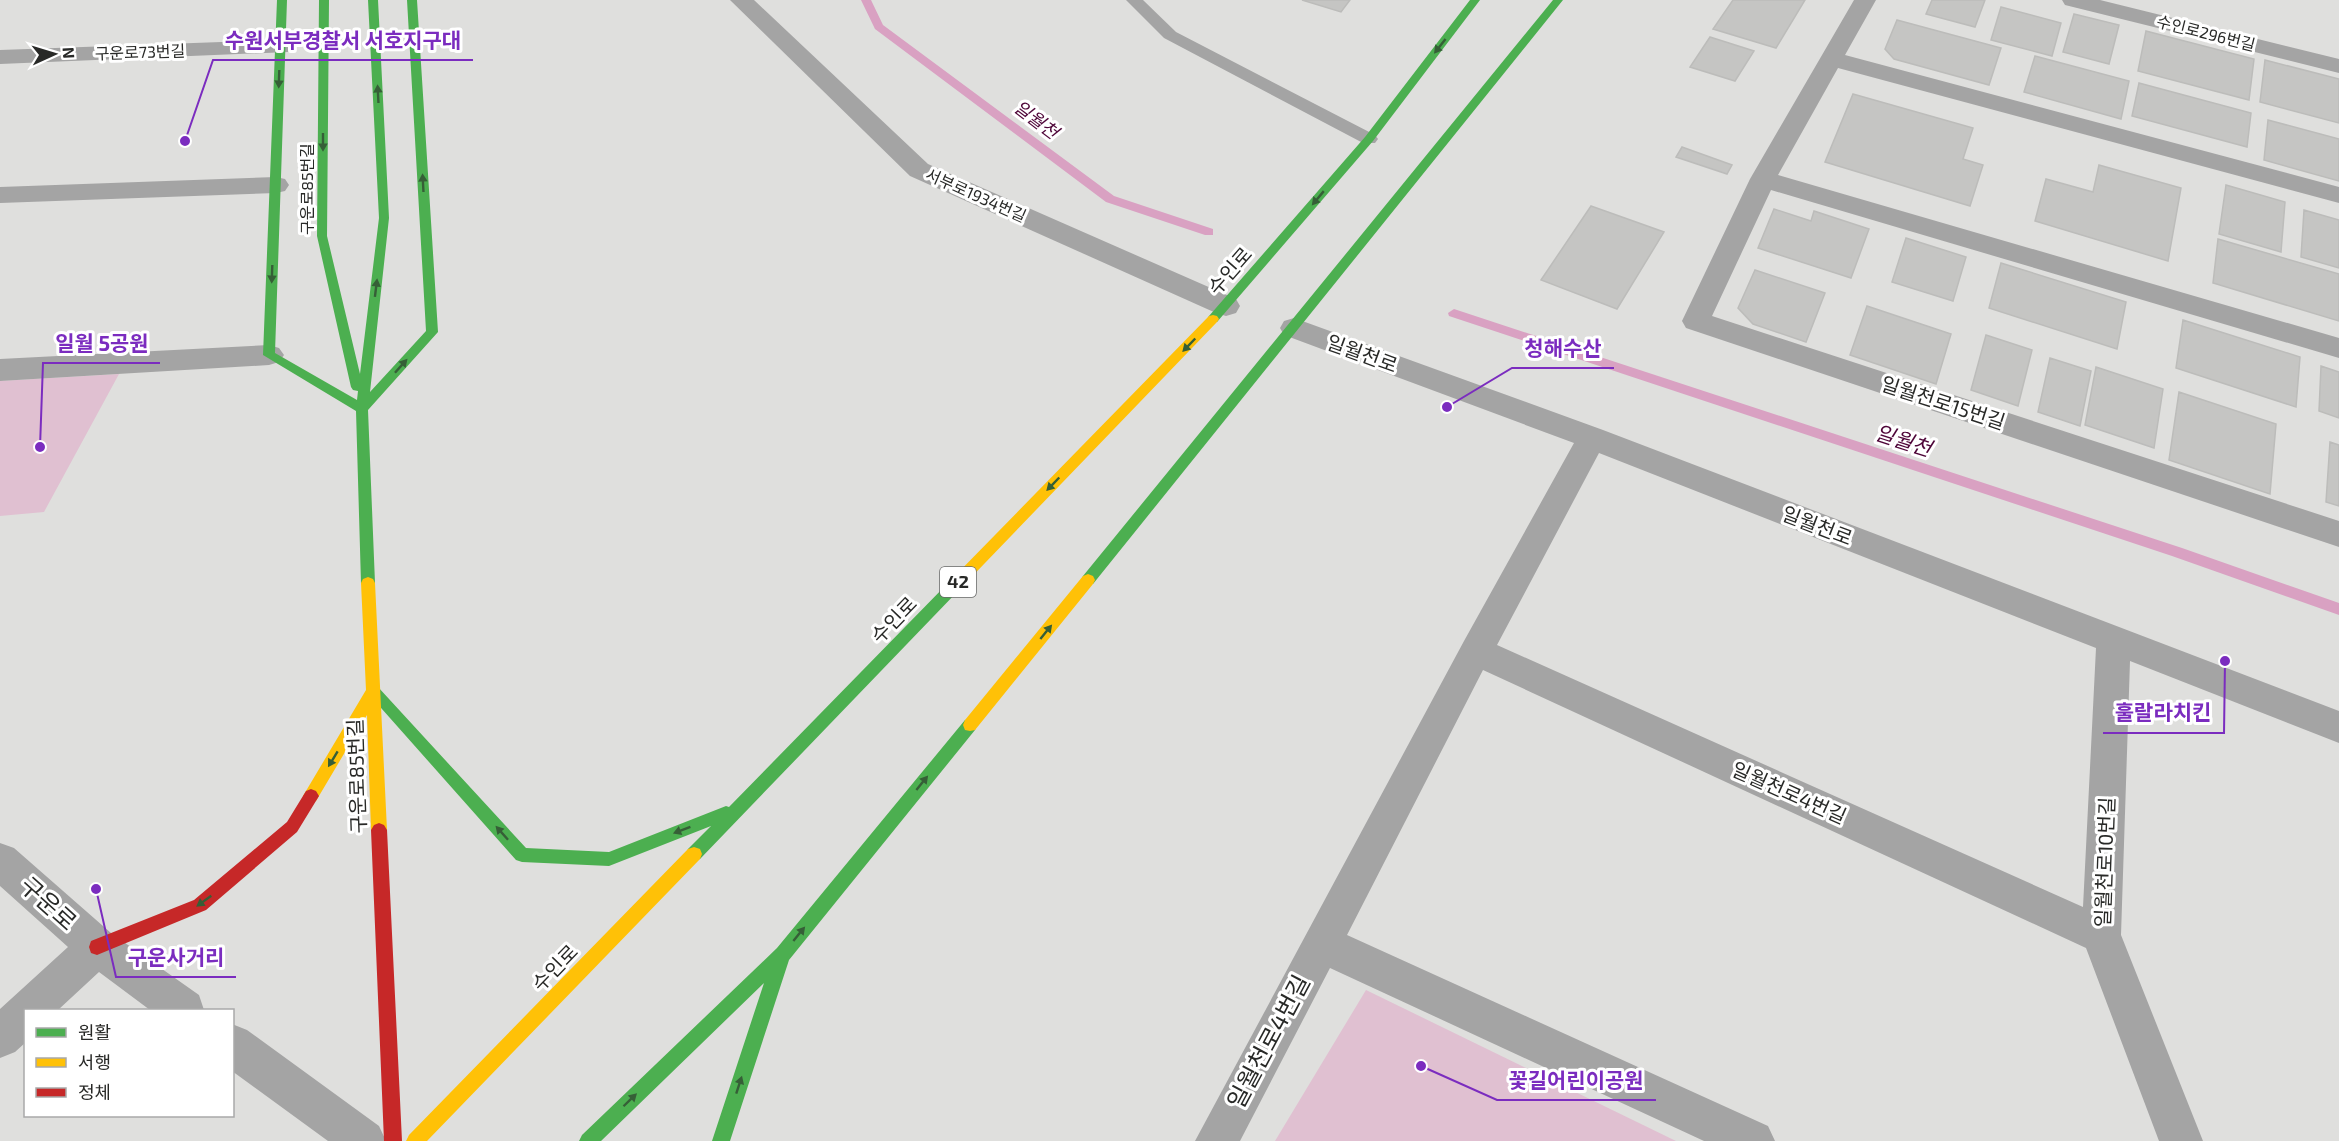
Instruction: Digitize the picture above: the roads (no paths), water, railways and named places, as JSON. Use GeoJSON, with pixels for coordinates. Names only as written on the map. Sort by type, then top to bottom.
{"type":"FeatureCollection","features":[{"type":"Feature","properties":{"kind":"street"},"geometry":{"type":"LineString","coordinates":[[268,356],[282,0]]}},
{"type":"Feature","properties":{"kind":"street","name":"구운로85번길"},"geometry":{"type":"LineString","coordinates":[[324,0],[322,236],[362,409]]}},
{"type":"Feature","properties":{"kind":"street","name":"구운로85번길"},"geometry":{"type":"LineString","coordinates":[[373,0],[384,218],[362,409],[393,1141]]}},
{"type":"Feature","properties":{"kind":"street"},"geometry":{"type":"LineString","coordinates":[[0,370],[268,356],[362,409],[432,332],[412,0]]}},
{"type":"Feature","properties":{"kind":"street","name":"서부로1934번길"},"geometry":{"type":"LineString","coordinates":[[741,0],[919,170],[1226,306]]}},
{"type":"Feature","properties":{"kind":"street","name":"수인로"},"geometry":{"type":"LineString","coordinates":[[415,1141],[1226,306],[1369,139],[1475,0]]}},
{"type":"Feature","properties":{"kind":"street"},"geometry":{"type":"LineString","coordinates":[[588,1141],[783,954],[1294,328],[1558,0]]}},
{"type":"Feature","properties":{"kind":"street","name":"일월천로15번길"},"geometry":{"type":"LineString","coordinates":[[1865,0],[1763,179],[1696,321],[2339,534]]}},
{"type":"Feature","properties":{"kind":"street","name":"수인로296번길"},"geometry":{"type":"LineString","coordinates":[[2073,0],[2339,66]]}},
{"type":"Feature","properties":{"kind":"street","name":"구운로73번길"},"geometry":{"type":"LineString","coordinates":[[0,57],[280,47]]}},
{"type":"Feature","properties":{"kind":"street"},"geometry":{"type":"LineString","coordinates":[[1832,59],[2339,195]]}},
{"type":"Feature","properties":{"kind":"street"},"geometry":{"type":"LineString","coordinates":[[1763,179],[2339,348]]}},
{"type":"Feature","properties":{"kind":"street"},"geometry":{"type":"LineString","coordinates":[[0,195],[276,185]]}},
{"type":"Feature","properties":{"kind":"street","name":"일월천로"},"geometry":{"type":"LineString","coordinates":[[1294,328],[1592,438],[2339,727]]}},
{"type":"Feature","properties":{"kind":"street","name":"일월천로4번길"},"geometry":{"type":"LineString","coordinates":[[1217,1141],[1476,651],[1592,438]]}},
{"type":"Feature","properties":{"kind":"street","name":"일월천로10번길"},"geometry":{"type":"LineString","coordinates":[[2112,641],[2101,935],[2181,1141]]}},
{"type":"Feature","properties":{"kind":"street","name":"일월천로4번길"},"geometry":{"type":"LineString","coordinates":[[1476,651],[2101,935]]}},
{"type":"Feature","properties":{"kind":"street"},"geometry":{"type":"LineString","coordinates":[[31,1009],[97,947],[200,905],[292,828],[373,690],[522,855],[609,859],[736,809]]}},
{"type":"Feature","properties":{"kind":"street","name":"구운로"},"geometry":{"type":"LineString","coordinates":[[0,861],[97,947],[181,1009]]}},
{"type":"Feature","properties":{"kind":"street"},"geometry":{"type":"LineString","coordinates":[[1322,944],[1753,1141]]}},
{"type":"Feature","properties":{"kind":"street"},"geometry":{"type":"LineString","coordinates":[[721,1141],[783,954]]}},
{"type":"Feature","properties":{"kind":"street"},"geometry":{"type":"LineString","coordinates":[[0,1037],[24,1016]]}},
{"type":"Feature","properties":{"kind":"street"},"geometry":{"type":"LineString","coordinates":[[234,1047],[364,1141]]}},
{"type":"Feature","properties":{"kind":"lane"},"geometry":{"type":"LineString","coordinates":[[1134,0],[1170,35],[1369,139]]}},
{"type":"Feature","properties":{"kind":"waterway","name":"일월천"},"geometry":{"type":"LineString","coordinates":[[866,0],[879,27],[1110,199],[1209,232]]}},
{"type":"Feature","properties":{"kind":"waterway","name":"일월천"},"geometry":{"type":"LineString","coordinates":[[1454,313],[2177,552],[2339,609]]}},
{"type":"Feature","properties":{"kind":"place","name":"수원서부경찰서 서호지구대"},"geometry":{"type":"Point","coordinates":[185,141]}},
{"type":"Feature","properties":{"kind":"place","name":"청해수산"},"geometry":{"type":"Point","coordinates":[1447,407]}},
{"type":"Feature","properties":{"kind":"place","name":"일월 5공원"},"geometry":{"type":"Point","coordinates":[40,447]}},
{"type":"Feature","properties":{"kind":"place","name":"훌랄라치킨"},"geometry":{"type":"Point","coordinates":[2225,661]}},
{"type":"Feature","properties":{"kind":"place","name":"구운사거리"},"geometry":{"type":"Point","coordinates":[96,889]}},
{"type":"Feature","properties":{"kind":"place","name":"꽃길어린이공원"},"geometry":{"type":"Point","coordinates":[1421,1066]}}]}
